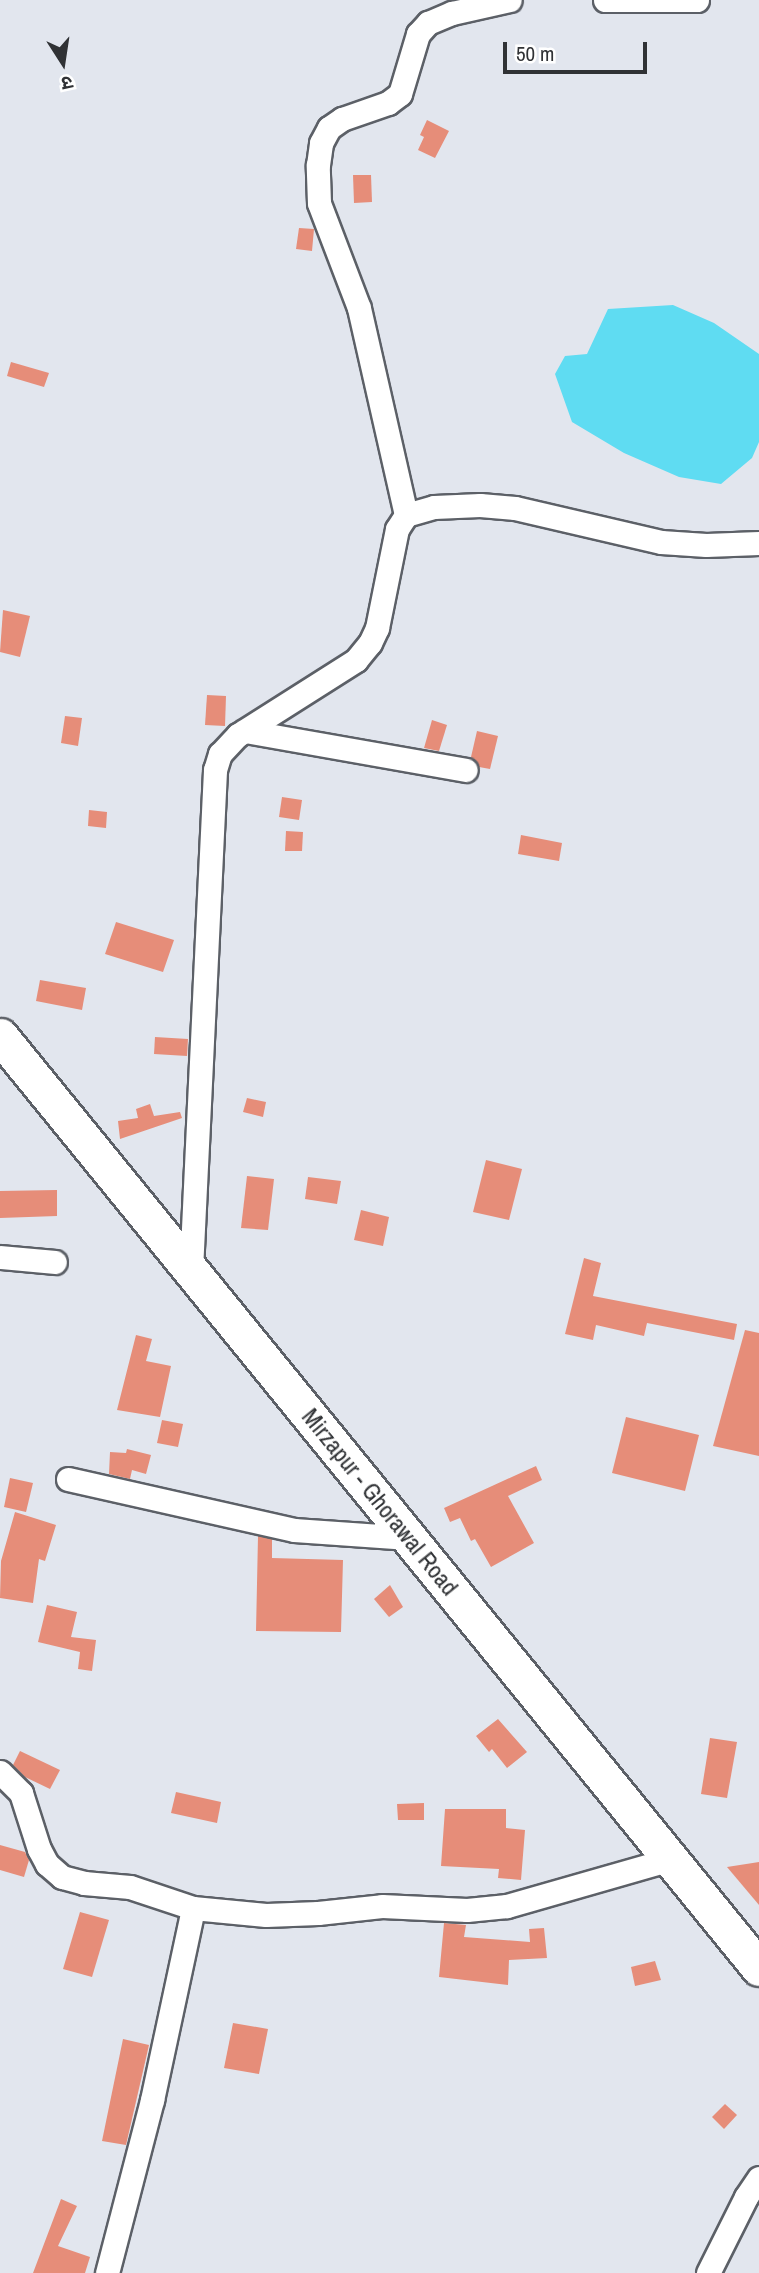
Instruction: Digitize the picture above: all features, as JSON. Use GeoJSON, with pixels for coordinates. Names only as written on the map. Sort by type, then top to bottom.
{"type":"FeatureCollection","features":[{"type":"Feature","properties":{"kind":"main road","name":"Mirzapur - Ghorawal Road"},"geometry":{"type":"LineString","coordinates":[[0,1036],[759,1968]]}},
{"type":"Feature","properties":{"kind":"street"},"geometry":{"type":"LineString","coordinates":[[191,1270],[215,770],[220,754],[227,744],[356,660],[370,643],[377,628],[397,529],[406,514],[359,308],[319,203],[318,165],[321,143],[329,128],[342,119],[388,103],[400,94],[418,34],[428,23],[452,13],[510,0]]}},
{"type":"Feature","properties":{"kind":"street"},"geometry":{"type":"LineString","coordinates":[[605,0],[697,0]]}},
{"type":"Feature","properties":{"kind":"street"},"geometry":{"type":"LineString","coordinates":[[406,514],[434,507],[480,505],[515,508],[661,542],[706,545],[759,543]]}},
{"type":"Feature","properties":{"kind":"street"},"geometry":{"type":"LineString","coordinates":[[245,731],[466,770]]}},
{"type":"Feature","properties":{"kind":"street"},"geometry":{"type":"LineString","coordinates":[[0,1257],[55,1262]]}},
{"type":"Feature","properties":{"kind":"street"},"geometry":{"type":"LineString","coordinates":[[68,1479],[294,1530],[409,1538]]}},
{"type":"Feature","properties":{"kind":"street"},"geometry":{"type":"LineString","coordinates":[[0,1772],[21,1793],[39,1849],[47,1864],[62,1877],[84,1884],[130,1887],[193,1908],[266,1914],[317,1913],[382,1906],[467,1910],[507,1906],[671,1859]]}},
{"type":"Feature","properties":{"kind":"street"},"geometry":{"type":"LineString","coordinates":[[107,2273],[152,2100],[193,1908]]}},
{"type":"Feature","properties":{"kind":"street"},"geometry":{"type":"LineString","coordinates":[[708,2273],[746,2197],[759,2178]]}},
{"type":"Feature","properties":{"kind":"water"},"geometry":{"type":"Polygon","coordinates":[[[673,305],[714,323],[759,354],[759,442],[752,458],[721,484],[679,477],[624,453],[572,422],[555,374],[565,356],[587,354],[608,309],[673,305]]]}},
{"type":"Feature","properties":{"kind":"building"},"geometry":{"type":"Polygon","coordinates":[[[427,120],[449,131],[435,158],[418,150],[424,137],[420,135],[427,120]]]}},
{"type":"Feature","properties":{"kind":"building"},"geometry":{"type":"Polygon","coordinates":[[[353,175],[371,175],[372,202],[354,203],[353,175]]]}},
{"type":"Feature","properties":{"kind":"building"},"geometry":{"type":"Polygon","coordinates":[[[299,228],[314,229],[312,251],[296,249],[299,228]]]}},
{"type":"Feature","properties":{"kind":"building"},"geometry":{"type":"Polygon","coordinates":[[[11,362],[49,373],[44,387],[7,376],[11,362]]]}},
{"type":"Feature","properties":{"kind":"building"},"geometry":{"type":"Polygon","coordinates":[[[3,610],[30,616],[20,657],[0,652],[3,610]]]}},
{"type":"Feature","properties":{"kind":"building"},"geometry":{"type":"Polygon","coordinates":[[[207,695],[226,696],[225,726],[205,725],[207,695]]]}},
{"type":"Feature","properties":{"kind":"building"},"geometry":{"type":"Polygon","coordinates":[[[65,716],[82,718],[78,746],[61,743],[65,716]]]}},
{"type":"Feature","properties":{"kind":"building"},"geometry":{"type":"Polygon","coordinates":[[[432,720],[447,725],[439,751],[424,748],[432,720]]]}},
{"type":"Feature","properties":{"kind":"building"},"geometry":{"type":"Polygon","coordinates":[[[477,731],[498,736],[490,769],[479,767],[471,757],[477,731]]]}},
{"type":"Feature","properties":{"kind":"building"},"geometry":{"type":"Polygon","coordinates":[[[282,797],[302,800],[299,820],[279,817],[282,797]]]}},
{"type":"Feature","properties":{"kind":"building"},"geometry":{"type":"Polygon","coordinates":[[[89,810],[107,812],[106,828],[88,826],[89,810]]]}},
{"type":"Feature","properties":{"kind":"building"},"geometry":{"type":"Polygon","coordinates":[[[286,831],[303,832],[302,851],[285,851],[286,831]]]}},
{"type":"Feature","properties":{"kind":"building"},"geometry":{"type":"Polygon","coordinates":[[[521,835],[562,843],[559,861],[518,854],[521,835]]]}},
{"type":"Feature","properties":{"kind":"building"},"geometry":{"type":"Polygon","coordinates":[[[116,922],[174,940],[163,972],[105,954],[116,922]]]}},
{"type":"Feature","properties":{"kind":"building"},"geometry":{"type":"Polygon","coordinates":[[[40,980],[86,988],[82,1010],[36,1001],[40,980]]]}},
{"type":"Feature","properties":{"kind":"building"},"geometry":{"type":"Polygon","coordinates":[[[155,1037],[188,1039],[187,1056],[154,1054],[155,1037]]]}},
{"type":"Feature","properties":{"kind":"building"},"geometry":{"type":"Polygon","coordinates":[[[247,1098],[266,1102],[263,1117],[243,1112],[247,1098]]]}},
{"type":"Feature","properties":{"kind":"building"},"geometry":{"type":"Polygon","coordinates":[[[150,1104],[154,1116],[180,1112],[182,1118],[120,1139],[118,1121],[138,1118],[136,1109],[150,1104]]]}},
{"type":"Feature","properties":{"kind":"building"},"geometry":{"type":"Polygon","coordinates":[[[486,1160],[522,1169],[509,1220],[473,1212],[486,1160]]]}},
{"type":"Feature","properties":{"kind":"building"},"geometry":{"type":"Polygon","coordinates":[[[247,1176],[274,1179],[268,1230],[241,1228],[247,1176]]]}},
{"type":"Feature","properties":{"kind":"building"},"geometry":{"type":"Polygon","coordinates":[[[308,1177],[341,1181],[337,1204],[305,1199],[308,1177]]]}},
{"type":"Feature","properties":{"kind":"building"},"geometry":{"type":"Polygon","coordinates":[[[57,1190],[57,1216],[0,1218],[0,1191],[57,1190]]]}},
{"type":"Feature","properties":{"kind":"building"},"geometry":{"type":"Polygon","coordinates":[[[361,1210],[389,1217],[383,1246],[354,1240],[361,1210]]]}},
{"type":"Feature","properties":{"kind":"building"},"geometry":{"type":"Polygon","coordinates":[[[584,1258],[601,1263],[593,1296],[737,1324],[734,1340],[647,1323],[644,1336],[596,1325],[593,1340],[565,1334],[584,1258]]]}},
{"type":"Feature","properties":{"kind":"building"},"geometry":{"type":"Polygon","coordinates":[[[745,1330],[759,1333],[759,1456],[713,1446],[745,1330]]]}},
{"type":"Feature","properties":{"kind":"building"},"geometry":{"type":"Polygon","coordinates":[[[136,1335],[152,1339],[146,1361],[171,1366],[160,1417],[117,1410],[136,1335]]]}},
{"type":"Feature","properties":{"kind":"building"},"geometry":{"type":"Polygon","coordinates":[[[626,1417],[699,1435],[685,1491],[612,1473],[626,1417]]]}},
{"type":"Feature","properties":{"kind":"building"},"geometry":{"type":"Polygon","coordinates":[[[162,1420],[183,1424],[178,1447],[157,1443],[162,1420]]]}},
{"type":"Feature","properties":{"kind":"building"},"geometry":{"type":"Polygon","coordinates":[[[127,1449],[151,1455],[146,1474],[132,1470],[130,1479],[109,1474],[110,1452],[126,1453],[127,1449]]]}},
{"type":"Feature","properties":{"kind":"building"},"geometry":{"type":"Polygon","coordinates":[[[536,1466],[542,1480],[508,1496],[534,1543],[491,1567],[475,1539],[471,1541],[460,1518],[450,1522],[444,1508],[536,1466]]]}},
{"type":"Feature","properties":{"kind":"building"},"geometry":{"type":"Polygon","coordinates":[[[10,1478],[33,1483],[26,1512],[4,1507],[10,1478]]]}},
{"type":"Feature","properties":{"kind":"building"},"geometry":{"type":"Polygon","coordinates":[[[15,1512],[56,1525],[45,1561],[39,1559],[33,1603],[0,1598],[1,1561],[15,1512]]]}},
{"type":"Feature","properties":{"kind":"building"},"geometry":{"type":"Polygon","coordinates":[[[258,1536],[272,1539],[272,1558],[343,1560],[341,1632],[256,1631],[258,1536]]]}},
{"type":"Feature","properties":{"kind":"building"},"geometry":{"type":"Polygon","coordinates":[[[390,1585],[403,1607],[389,1617],[374,1599],[390,1585]]]}},
{"type":"Feature","properties":{"kind":"building"},"geometry":{"type":"Polygon","coordinates":[[[47,1605],[77,1612],[71,1637],[96,1640],[92,1671],[78,1669],[80,1652],[38,1642],[47,1605]]]}},
{"type":"Feature","properties":{"kind":"building"},"geometry":{"type":"Polygon","coordinates":[[[498,1719],[527,1752],[507,1768],[492,1749],[489,1752],[476,1736],[498,1719]]]}},
{"type":"Feature","properties":{"kind":"building"},"geometry":{"type":"Polygon","coordinates":[[[710,1738],[737,1742],[727,1798],[701,1794],[710,1738]]]}},
{"type":"Feature","properties":{"kind":"building"},"geometry":{"type":"Polygon","coordinates":[[[20,1751],[60,1770],[50,1789],[25,1777],[13,1765],[20,1751]]]}},
{"type":"Feature","properties":{"kind":"building"},"geometry":{"type":"Polygon","coordinates":[[[176,1792],[221,1802],[217,1823],[171,1813],[176,1792]]]}},
{"type":"Feature","properties":{"kind":"building"},"geometry":{"type":"Polygon","coordinates":[[[424,1803],[424,1820],[398,1820],[397,1804],[424,1803]]]}},
{"type":"Feature","properties":{"kind":"building"},"geometry":{"type":"Polygon","coordinates":[[[445,1809],[506,1809],[506,1828],[525,1830],[521,1880],[498,1878],[499,1869],[441,1866],[445,1809]]]}},
{"type":"Feature","properties":{"kind":"building"},"geometry":{"type":"Polygon","coordinates":[[[0,1845],[25,1852],[29,1860],[24,1877],[0,1870],[0,1845]]]}},
{"type":"Feature","properties":{"kind":"building"},"geometry":{"type":"Polygon","coordinates":[[[759,1862],[759,1905],[727,1867],[759,1862]]]}},
{"type":"Feature","properties":{"kind":"building"},"geometry":{"type":"Polygon","coordinates":[[[80,1912],[109,1920],[92,1977],[63,1969],[80,1912]]]}},
{"type":"Feature","properties":{"kind":"building"},"geometry":{"type":"Polygon","coordinates":[[[444,1923],[466,1925],[464,1937],[530,1942],[529,1929],[544,1928],[547,1958],[509,1960],[508,1985],[439,1977],[444,1923]]]}},
{"type":"Feature","properties":{"kind":"building"},"geometry":{"type":"Polygon","coordinates":[[[655,1961],[661,1980],[635,1986],[631,1967],[655,1961]]]}},
{"type":"Feature","properties":{"kind":"building"},"geometry":{"type":"Polygon","coordinates":[[[233,2023],[268,2029],[259,2074],[224,2068],[233,2023]]]}},
{"type":"Feature","properties":{"kind":"building"},"geometry":{"type":"Polygon","coordinates":[[[123,2039],[149,2045],[126,2145],[102,2141],[123,2039]]]}},
{"type":"Feature","properties":{"kind":"building"},"geometry":{"type":"Polygon","coordinates":[[[725,2104],[737,2115],[724,2129],[712,2117],[725,2104]]]}},
{"type":"Feature","properties":{"kind":"building"},"geometry":{"type":"Polygon","coordinates":[[[61,2199],[77,2206],[58,2246],[90,2257],[85,2273],[33,2273],[61,2199]]]}}]}
